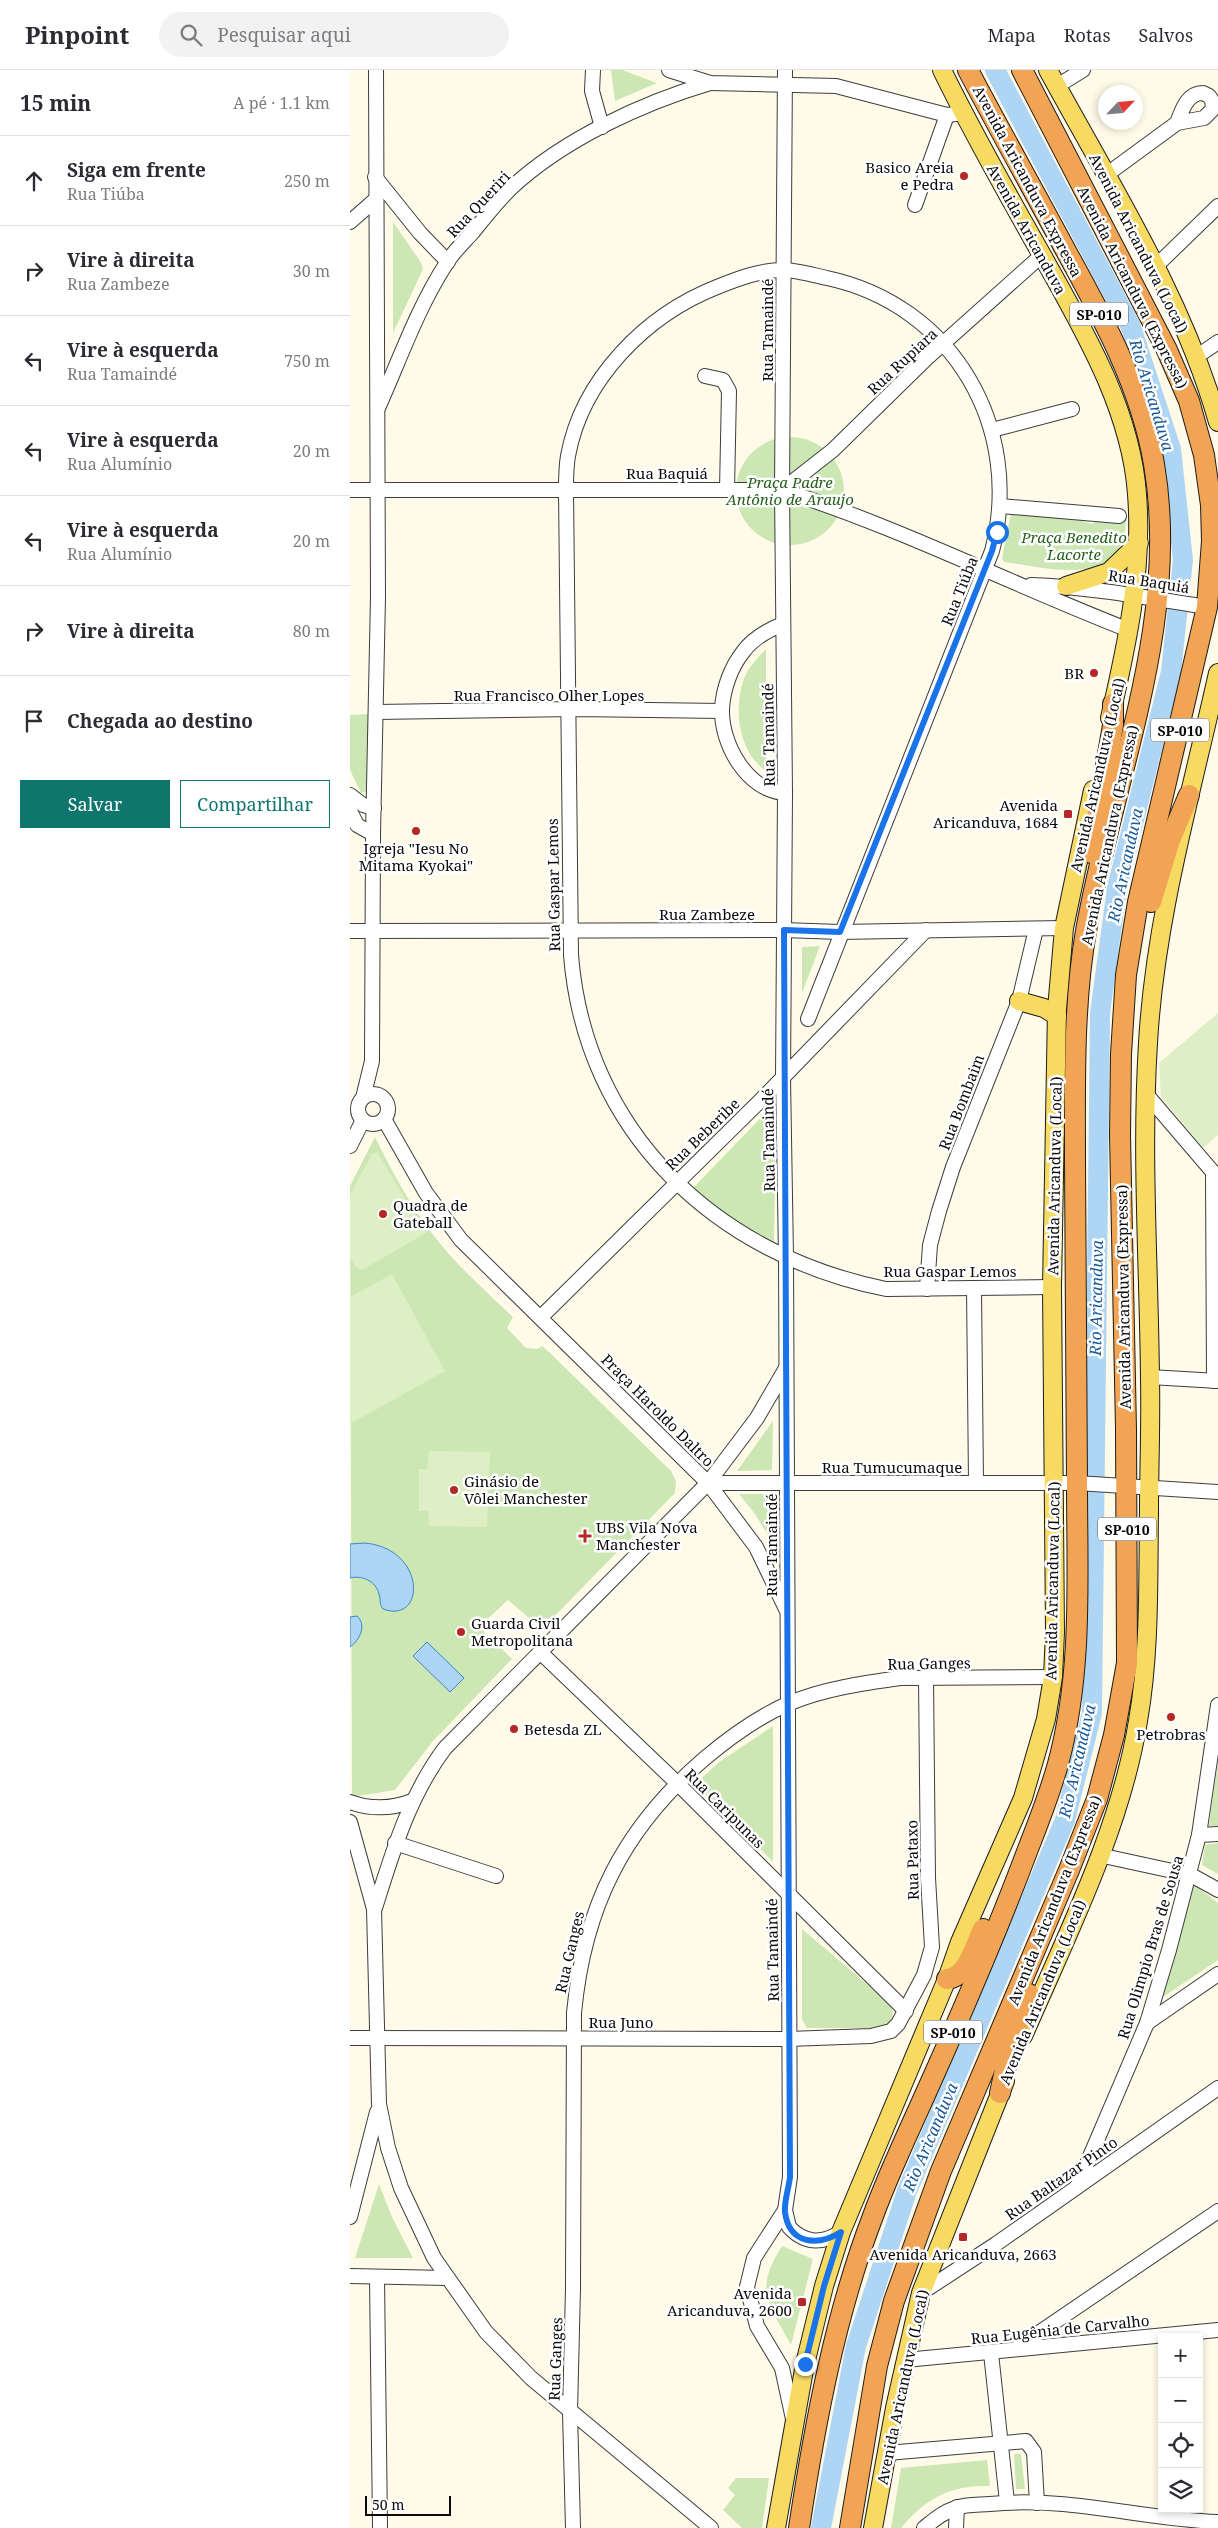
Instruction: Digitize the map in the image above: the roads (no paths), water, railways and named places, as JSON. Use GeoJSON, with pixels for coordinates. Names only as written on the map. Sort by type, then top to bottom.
{"type":"FeatureCollection","features":[{"type":"Feature","properties":{"kind":"highway","name":"Avenida Aricanduva Expressa"},"geometry":{"type":"LineString","coordinates":[[968,70],[1083,281],[1137,395],[1153,456],[1161,513],[1161,592]]}},
{"type":"Feature","properties":{"kind":"highway","name":"Avenida Aricanduva (Expressa)"},"geometry":{"type":"LineString","coordinates":[[850,2528],[877,2366],[894,2301],[941,2171],[1046,1925],[1096,1799],[1114,1734],[1127,1663],[1121,1484],[1121,1054],[1126,975],[1138,902],[1204,606],[1212,541],[1211,505],[1204,455],[1189,401],[1145,306],[1022,70]]}},
{"type":"Feature","properties":{"kind":"highway","name":"Avenida Aricanduva (Expressa)"},"geometry":{"type":"LineString","coordinates":[[1083,1483],[1075,1092],[1078,1015],[1086,935],[1161,592]]}},
{"type":"Feature","properties":{"kind":"highway"},"geometry":{"type":"LineString","coordinates":[[1086,935],[1087,879],[1113,725],[1113,704]]}},
{"type":"Feature","properties":{"kind":"highway"},"geometry":{"type":"LineString","coordinates":[[1121,1054],[1138,958],[1155,889],[1170,840],[1189,795]]}},
{"type":"Feature","properties":{"kind":"highway","name":"SP-010"},"geometry":{"type":"LineString","coordinates":[[799,2528],[809,2462],[829,2369],[849,2291],[872,2217],[1006,1910],[1042,1813],[1059,1760],[1072,1698],[1077,1647],[1083,1483]]}},
{"type":"Feature","properties":{"kind":"highway"},"geometry":{"type":"LineString","coordinates":[[947,1979],[956,1976],[967,1965],[1042,1813]]}},
{"type":"Feature","properties":{"kind":"highway"},"geometry":{"type":"LineString","coordinates":[[1000,2092],[1009,2052],[1037,1966],[1046,1925]]}},
{"type":"Feature","properties":{"kind":"main road","name":"Avenida Aricanduva"},"geometry":{"type":"LineString","coordinates":[[942,70],[955,114],[1042,255],[1095,355],[1120,416],[1131,458],[1137,493],[1139,543],[1136,594]]}},
{"type":"Feature","properties":{"kind":"main road","name":"Avenida Aricanduva (Local)"},"geometry":{"type":"LineString","coordinates":[[1048,70],[1155,267],[1196,357],[1218,422]]}},
{"type":"Feature","properties":{"kind":"main road"},"geometry":{"type":"LineString","coordinates":[[1066,586],[1110,572],[1139,543]]}},
{"type":"Feature","properties":{"kind":"main road","name":"Avenida Aricanduva (Local)"},"geometry":{"type":"LineString","coordinates":[[776,2528],[793,2424],[809,2347],[841,2232],[947,1979],[960,1942],[1023,1798],[1046,1719],[1053,1677],[1055,1632],[1052,1287],[1057,1016],[1064,928],[1136,594]]}},
{"type":"Feature","properties":{"kind":"main road","name":"Avenida Aricanduva (Local)"},"geometry":{"type":"LineString","coordinates":[[873,2528],[905,2360],[921,2293],[1000,2092],[1099,1855],[1126,1778],[1138,1722],[1146,1662],[1149,1486],[1150,1378],[1146,1219],[1148,1043],[1156,968],[1189,795],[1218,673]]}},
{"type":"Feature","properties":{"kind":"main road"},"geometry":{"type":"LineString","coordinates":[[1019,1001],[1044,1008],[1057,1016]]}},
{"type":"Feature","properties":{"kind":"street"},"geometry":{"type":"LineString","coordinates":[[372,1061],[381,1097],[387,1105],[384,1119],[372,1124],[363,1120],[358,1112],[372,1061],[373,834],[378,597],[376,491],[376,70]]}},
{"type":"Feature","properties":{"kind":"street"},"geometry":{"type":"LineString","coordinates":[[593,70],[592,91],[602,127]]}},
{"type":"Feature","properties":{"kind":"street"},"geometry":{"type":"LineString","coordinates":[[669,70],[710,83],[785,77],[836,86],[955,114],[915,205]]}},
{"type":"Feature","properties":{"kind":"street"},"geometry":{"type":"LineString","coordinates":[[1057,86],[1083,70]]}},
{"type":"Feature","properties":{"kind":"street","name":"Rua Tamaindé"},"geometry":{"type":"LineString","coordinates":[[785,77],[782,490],[785,793],[783,1078],[787,1367],[787,1894],[790,2177],[785,2210]]}},
{"type":"Feature","properties":{"kind":"street","name":"Rua Queriri"},"geometry":{"type":"LineString","coordinates":[[376,413],[416,317],[448,262],[511,188],[553,155],[602,127],[652,104],[710,83]]}},
{"type":"Feature","properties":{"kind":"street"},"geometry":{"type":"LineString","coordinates":[[1106,175],[1178,123]]}},
{"type":"Feature","properties":{"kind":"street"},"geometry":{"type":"LineString","coordinates":[[375,177],[420,234],[448,262]]}},
{"type":"Feature","properties":{"kind":"street"},"geometry":{"type":"LineString","coordinates":[[350,222],[375,200]]}},
{"type":"Feature","properties":{"kind":"street"},"geometry":{"type":"LineString","coordinates":[[1155,267],[1218,206]]}},
{"type":"Feature","properties":{"kind":"street","name":"Rua Rupiara"},"geometry":{"type":"LineString","coordinates":[[782,490],[833,450],[944,344],[1042,255]]}},
{"type":"Feature","properties":{"kind":"street","name":"Rua Tiúba"},"geometry":{"type":"LineString","coordinates":[[783,270],[866,288],[905,310],[944,344],[973,387],[992,430],[999,460],[1000,506],[997,532],[985,570],[840,932],[808,1019]]}},
{"type":"Feature","properties":{"kind":"street","name":"Rua Gaspar Lemos"},"geometry":{"type":"LineString","coordinates":[[783,270],[754,274],[706,292],[674,308],[634,339],[607,372],[582,412],[568,457],[566,490],[570,930],[572,977],[576,999],[587,1040],[598,1068],[631,1132],[650,1156],[676,1183],[727,1224],[758,1243],[786,1256],[867,1286],[886,1289],[1052,1287]]}},
{"type":"Feature","properties":{"kind":"street"},"geometry":{"type":"LineString","coordinates":[[1196,357],[1218,342]]}},
{"type":"Feature","properties":{"kind":"street"},"geometry":{"type":"LineString","coordinates":[[705,376],[724,380],[729,391],[727,490]]}},
{"type":"Feature","properties":{"kind":"street"},"geometry":{"type":"LineString","coordinates":[[992,430],[1072,409]]}},
{"type":"Feature","properties":{"kind":"street","name":"Rua Baquiá"},"geometry":{"type":"LineString","coordinates":[[350,490],[782,490],[844,512],[1026,585],[1129,630]]}},
{"type":"Feature","properties":{"kind":"street"},"geometry":{"type":"LineString","coordinates":[[1000,506],[1119,516]]}},
{"type":"Feature","properties":{"kind":"street","name":"Rua Baquiá"},"geometry":{"type":"LineString","coordinates":[[1026,585],[1066,586],[1136,594],[1161,592],[1204,606]]}},
{"type":"Feature","properties":{"kind":"street"},"geometry":{"type":"LineString","coordinates":[[784,624],[762,634],[743,651],[733,666],[727,684],[722,711],[729,743],[748,776],[763,788],[785,793]]}},
{"type":"Feature","properties":{"kind":"street","name":"Rua Francisco Olher Lopes"},"geometry":{"type":"LineString","coordinates":[[376,712],[567,709],[722,711]]}},
{"type":"Feature","properties":{"kind":"street"},"geometry":{"type":"LineString","coordinates":[[350,795],[364,805],[374,808]]}},
{"type":"Feature","properties":{"kind":"street"},"geometry":{"type":"LineString","coordinates":[[350,811],[357,825],[373,834]]}},
{"type":"Feature","properties":{"kind":"street","name":"Rua Zambeze"},"geometry":{"type":"LineString","coordinates":[[350,931],[784,930],[840,932],[1064,928]]}},
{"type":"Feature","properties":{"kind":"street","name":"Rua Bombaim"},"geometry":{"type":"LineString","coordinates":[[927,1289],[930,1245],[953,1167],[1019,1001],[1036,929]]}},
{"type":"Feature","properties":{"kind":"street","name":"Rua Beberibe"},"geometry":{"type":"LineString","coordinates":[[541,1317],[783,1078],[926,930]]}},
{"type":"Feature","properties":{"kind":"street"},"geometry":{"type":"LineString","coordinates":[[363,1098],[372,1094],[381,1097]]}},
{"type":"Feature","properties":{"kind":"street"},"geometry":{"type":"LineString","coordinates":[[1147,1095],[1216,1175],[1216,1381],[1150,1378]]}},
{"type":"Feature","properties":{"kind":"street","name":"Praça Haroldo Daltro"},"geometry":{"type":"LineString","coordinates":[[374,1909],[395,1844],[412,1802],[433,1765],[446,1748],[708,1483],[461,1240],[438,1211],[411,1169],[384,1119]]}},
{"type":"Feature","properties":{"kind":"street"},"geometry":{"type":"LineString","coordinates":[[350,1146],[363,1120]]}},
{"type":"Feature","properties":{"kind":"street"},"geometry":{"type":"LineString","coordinates":[[974,1288],[976,1483]]}},
{"type":"Feature","properties":{"kind":"street"},"geometry":{"type":"LineString","coordinates":[[787,1367],[757,1418],[708,1483],[756,1547],[788,1613]]}},
{"type":"Feature","properties":{"kind":"street","name":"Rua Tumucumaque"},"geometry":{"type":"LineString","coordinates":[[708,1483],[1083,1483],[1121,1484],[1218,1492]]}},
{"type":"Feature","properties":{"kind":"street","name":"Rua Caripunas"},"geometry":{"type":"LineString","coordinates":[[540,1652],[677,1783],[906,2011]]}},
{"type":"Feature","properties":{"kind":"street","name":"Rua Ganges"},"geometry":{"type":"LineString","coordinates":[[574,2528],[570,2412],[573,2288],[573,2038],[578,1971],[590,1924],[598,1902],[638,1827],[677,1783],[732,1737],[788,1704],[875,1682],[926,1678],[1053,1677]]}},
{"type":"Feature","properties":{"kind":"street","name":"Rua Pataxo"},"geometry":{"type":"LineString","coordinates":[[891,2031],[906,2011],[929,1965],[932,1947],[928,1878],[926,1678]]}},
{"type":"Feature","properties":{"kind":"street","name":"Rua Olimpio Bras de Sousa"},"geometry":{"type":"LineString","coordinates":[[1077,2187],[1148,2023],[1191,1875],[1199,1836],[1218,1705]]}},
{"type":"Feature","properties":{"kind":"street"},"geometry":{"type":"LineString","coordinates":[[350,1802],[380,1808],[401,1806],[412,1802]]}},
{"type":"Feature","properties":{"kind":"street"},"geometry":{"type":"LineString","coordinates":[[350,1822],[364,1867],[374,1909],[379,2038],[379,2104],[388,2148],[401,2188],[434,2258],[486,2332],[531,2378],[711,2528]]}},
{"type":"Feature","properties":{"kind":"street"},"geometry":{"type":"LineString","coordinates":[[1199,1836],[1218,1834]]}},
{"type":"Feature","properties":{"kind":"street"},"geometry":{"type":"LineString","coordinates":[[395,1844],[496,1876]]}},
{"type":"Feature","properties":{"kind":"street"},"geometry":{"type":"LineString","coordinates":[[1099,1855],[1191,1875],[1218,1890]]}},
{"type":"Feature","properties":{"kind":"street"},"geometry":{"type":"LineString","coordinates":[[364,1867],[390,1861]]}},
{"type":"Feature","properties":{"kind":"street"},"geometry":{"type":"LineString","coordinates":[[1148,2023],[1218,1974]]}},
{"type":"Feature","properties":{"kind":"street","name":"Rua Juno"},"geometry":{"type":"LineString","coordinates":[[350,2038],[788,2039],[871,2036],[891,2031]]}},
{"type":"Feature","properties":{"kind":"street","name":"Rua Baltazar Pinto"},"geometry":{"type":"LineString","coordinates":[[921,2293],[996,2244],[1218,2088]]}},
{"type":"Feature","properties":{"kind":"street"},"geometry":{"type":"LineString","coordinates":[[350,2217],[369,2152],[379,2104]]}},
{"type":"Feature","properties":{"kind":"street"},"geometry":{"type":"LineString","coordinates":[[785,2210],[789,2227],[806,2240],[818,2242],[830,2239],[841,2232]]}},
{"type":"Feature","properties":{"kind":"street"},"geometry":{"type":"LineString","coordinates":[[785,2210],[754,2258],[747,2287],[757,2326],[782,2368],[793,2424]]}},
{"type":"Feature","properties":{"kind":"street"},"geometry":{"type":"LineString","coordinates":[[1016,2349],[1218,2211]]}},
{"type":"Feature","properties":{"kind":"street"},"geometry":{"type":"LineString","coordinates":[[350,2276],[447,2278]]}},
{"type":"Feature","properties":{"kind":"street"},"geometry":{"type":"LineString","coordinates":[[378,2277],[380,2528]]}},
{"type":"Feature","properties":{"kind":"street","name":"Rua Eugênia de Carvalho"},"geometry":{"type":"LineString","coordinates":[[905,2360],[1218,2330]]}},
{"type":"Feature","properties":{"kind":"street"},"geometry":{"type":"LineString","coordinates":[[991,2353],[1007,2502]]}},
{"type":"Feature","properties":{"kind":"street"},"geometry":{"type":"LineString","coordinates":[[887,2453],[1024,2440],[1032,2446],[1038,2502]]}},
{"type":"Feature","properties":{"kind":"street"},"geometry":{"type":"LineString","coordinates":[[924,2528],[944,2513],[957,2507],[1007,2502],[1038,2502],[1095,2507],[1180,2524],[1218,2522]]}},
{"type":"Feature","properties":{"kind":"street"},"geometry":{"type":"LineString","coordinates":[[956,2528],[957,2507]]}},
{"type":"Feature","properties":{"kind":"water"},"geometry":{"type":"Polygon","coordinates":[[[364,1543],[385,1548],[400,1558],[409,1570],[413,1584],[412,1596],[407,1606],[397,1611],[383,1609],[380,1596],[372,1582],[359,1577],[350,1578],[350,1544],[364,1543]]]}},
{"type":"Feature","properties":{"kind":"water"},"geometry":{"type":"Polygon","coordinates":[[[357,1616],[362,1624],[362,1628],[357,1640],[350,1647],[350,1617],[357,1616]]]}},
{"type":"Feature","properties":{"kind":"water"},"geometry":{"type":"Polygon","coordinates":[[[427,1642],[464,1678],[450,1692],[413,1656],[427,1642]]]}},
{"type":"Feature","properties":{"kind":"waterway","name":"Rio Aricanduva"},"geometry":{"type":"LineString","coordinates":[[821,2528],[856,2346],[907,2191],[1065,1820],[1092,1713],[1100,1013],[1117,888],[1171,672],[1183,560],[1171,449],[1131,327],[995,70]]}},
{"type":"Feature","properties":{"kind":"place","name":"Basico Areia e Pedra"},"geometry":{"type":"Point","coordinates":[964,176]}},
{"type":"Feature","properties":{"kind":"place","name":"BR"},"geometry":{"type":"Point","coordinates":[1094,673]}},
{"type":"Feature","properties":{"kind":"place","name":"Avenida Aricanduva, 1684"},"geometry":{"type":"Point","coordinates":[1068,814]}},
{"type":"Feature","properties":{"kind":"place","name":"Igreja \"Iesu No Mitama Kyokai\""},"geometry":{"type":"Point","coordinates":[416,831]}},
{"type":"Feature","properties":{"kind":"place","name":"Quadra de Gateball"},"geometry":{"type":"Point","coordinates":[383,1214]}},
{"type":"Feature","properties":{"kind":"place","name":"Ginásio de Vôlei Manchester"},"geometry":{"type":"Point","coordinates":[454,1490]}},
{"type":"Feature","properties":{"kind":"place","name":"UBS Vila Nova Manchester"},"geometry":{"type":"Point","coordinates":[585,1536]}},
{"type":"Feature","properties":{"kind":"place","name":"Guarda Civil Metropolitana"},"geometry":{"type":"Point","coordinates":[461,1632]}},
{"type":"Feature","properties":{"kind":"place","name":"Petrobras"},"geometry":{"type":"Point","coordinates":[1171,1717]}},
{"type":"Feature","properties":{"kind":"place","name":"Betesda ZL"},"geometry":{"type":"Point","coordinates":[514,1729]}},
{"type":"Feature","properties":{"kind":"place","name":"Avenida Aricanduva, 2663"},"geometry":{"type":"Point","coordinates":[963,2237]}},
{"type":"Feature","properties":{"kind":"place","name":"Avenida Aricanduva, 2600"},"geometry":{"type":"Point","coordinates":[802,2302]}},
{"type":"Feature","properties":{"kind":"park label","name":"Praça Padre Antônio de Araujo"},"geometry":{"type":"Point","coordinates":[790,490]}},
{"type":"Feature","properties":{"kind":"park label","name":"Praça Benedito Lacorte"},"geometry":{"type":"Point","coordinates":[1074,546]}}]}
